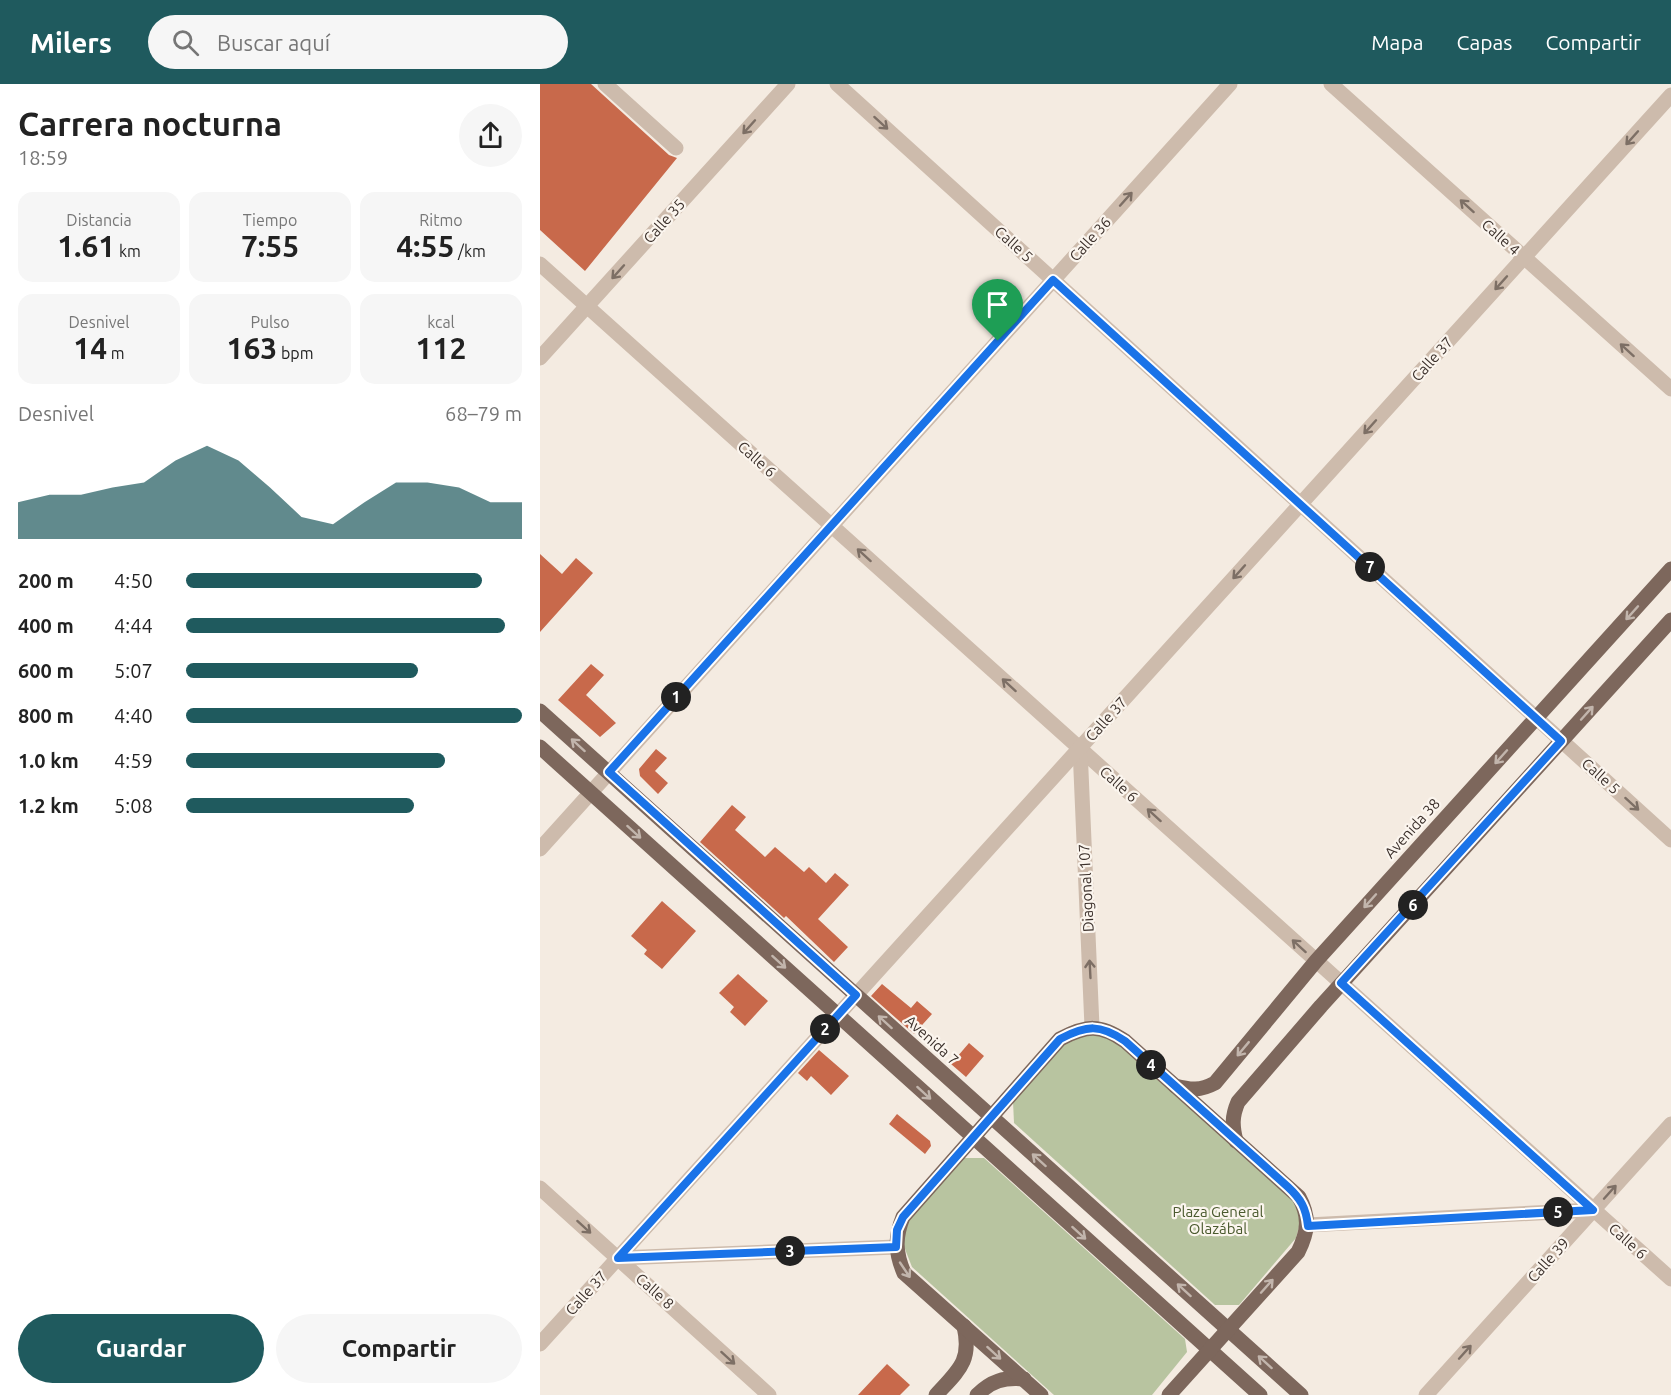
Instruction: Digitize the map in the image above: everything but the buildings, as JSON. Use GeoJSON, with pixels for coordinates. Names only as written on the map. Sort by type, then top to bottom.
{"type":"FeatureCollection","features":[{"type":"Feature","properties":{"kind":"main road","name":"Avenida 38"},"geometry":{"type":"LineString","coordinates":[[1174,1085],[1189,1090],[1203,1089],[1215,1083],[1316,961],[1671,569]]}},
{"type":"Feature","properties":{"kind":"main road"},"geometry":{"type":"LineString","coordinates":[[1236,1140],[1232,1128],[1233,1115],[1238,1102],[1341,983],[1671,620]]}},
{"type":"Feature","properties":{"kind":"main road","name":"Avenida 7"},"geometry":{"type":"LineString","coordinates":[[540,711],[1301,1395]]}},
{"type":"Feature","properties":{"kind":"main road"},"geometry":{"type":"LineString","coordinates":[[540,747],[1260,1395]]}},
{"type":"Feature","properties":{"kind":"main road"},"geometry":{"type":"LineString","coordinates":[[1041,1395],[904,1273],[896,1247],[897,1230],[903,1217],[1060,1039],[1076,1031],[1092,1027],[1111,1032],[1125,1041],[1299,1197],[1306,1210],[1308,1226],[1298,1252],[1168,1395]]}},
{"type":"Feature","properties":{"kind":"main road"},"geometry":{"type":"LineString","coordinates":[[936,1395],[962,1366],[967,1341],[964,1326]]}},
{"type":"Feature","properties":{"kind":"main road"},"geometry":{"type":"LineString","coordinates":[[977,1395],[986,1386],[998,1380],[1010,1377],[1024,1379]]}},
{"type":"Feature","properties":{"kind":"street"},"geometry":{"type":"LineString","coordinates":[[605,84],[676,148]]}},
{"type":"Feature","properties":{"kind":"street","name":"Calle 35"},"geometry":{"type":"LineString","coordinates":[[540,358],[788,84]]}},
{"type":"Feature","properties":{"kind":"street","name":"Calle 5"},"geometry":{"type":"LineString","coordinates":[[837,84],[1671,840]]}},
{"type":"Feature","properties":{"kind":"street","name":"Calle 36"},"geometry":{"type":"LineString","coordinates":[[540,849],[1230,84]]}},
{"type":"Feature","properties":{"kind":"street","name":"Calle 4"},"geometry":{"type":"LineString","coordinates":[[1331,84],[1671,389]]}},
{"type":"Feature","properties":{"kind":"street","name":"Calle 37"},"geometry":{"type":"LineString","coordinates":[[540,1344],[1671,95]]}},
{"type":"Feature","properties":{"kind":"street","name":"Calle 6"},"geometry":{"type":"LineString","coordinates":[[540,264],[1671,1279]]}},
{"type":"Feature","properties":{"kind":"street","name":"Diagonal 107"},"geometry":{"type":"LineString","coordinates":[[1080,748],[1092,1027]]}},
{"type":"Feature","properties":{"kind":"street","name":"Calle 39"},"geometry":{"type":"LineString","coordinates":[[1426,1395],[1671,1124]]}},
{"type":"Feature","properties":{"kind":"street","name":"Calle 8"},"geometry":{"type":"LineString","coordinates":[[540,1188],[769,1395]]}},
{"type":"Feature","properties":{"kind":"street"},"geometry":{"type":"LineString","coordinates":[[1308,1226],[1593,1210]]}},
{"type":"Feature","properties":{"kind":"street"},"geometry":{"type":"LineString","coordinates":[[618,1258],[896,1247]]}},
{"type":"Feature","properties":{"kind":"green space","name":"Plaza General Olazábal"},"geometry":{"type":"Polygon","coordinates":[[[1090,1035],[1111,1036],[1293,1199],[1301,1219],[1296,1238],[1239,1305],[1215,1305],[1014,1123],[1013,1101],[1067,1039],[1090,1035]]]}},
{"type":"Feature","properties":{"kind":"green space"},"geometry":{"type":"Polygon","coordinates":[[[960,1158],[984,1158],[1185,1339],[1187,1352],[1152,1395],[1054,1395],[912,1267],[903,1244],[908,1215],[960,1158]]]}},
{"type":"Feature","properties":{"kind":"route"},"geometry":{"type":"LineString","coordinates":[[1053,280],[1561,741],[1341,983],[1593,1210],[1308,1226],[1306,1210],[1299,1197],[1125,1041],[1111,1032],[1092,1027],[1076,1031],[1060,1039],[903,1217],[897,1230],[896,1247],[618,1258],[856,995],[609,772],[998,341],[1053,280]]}}]}
